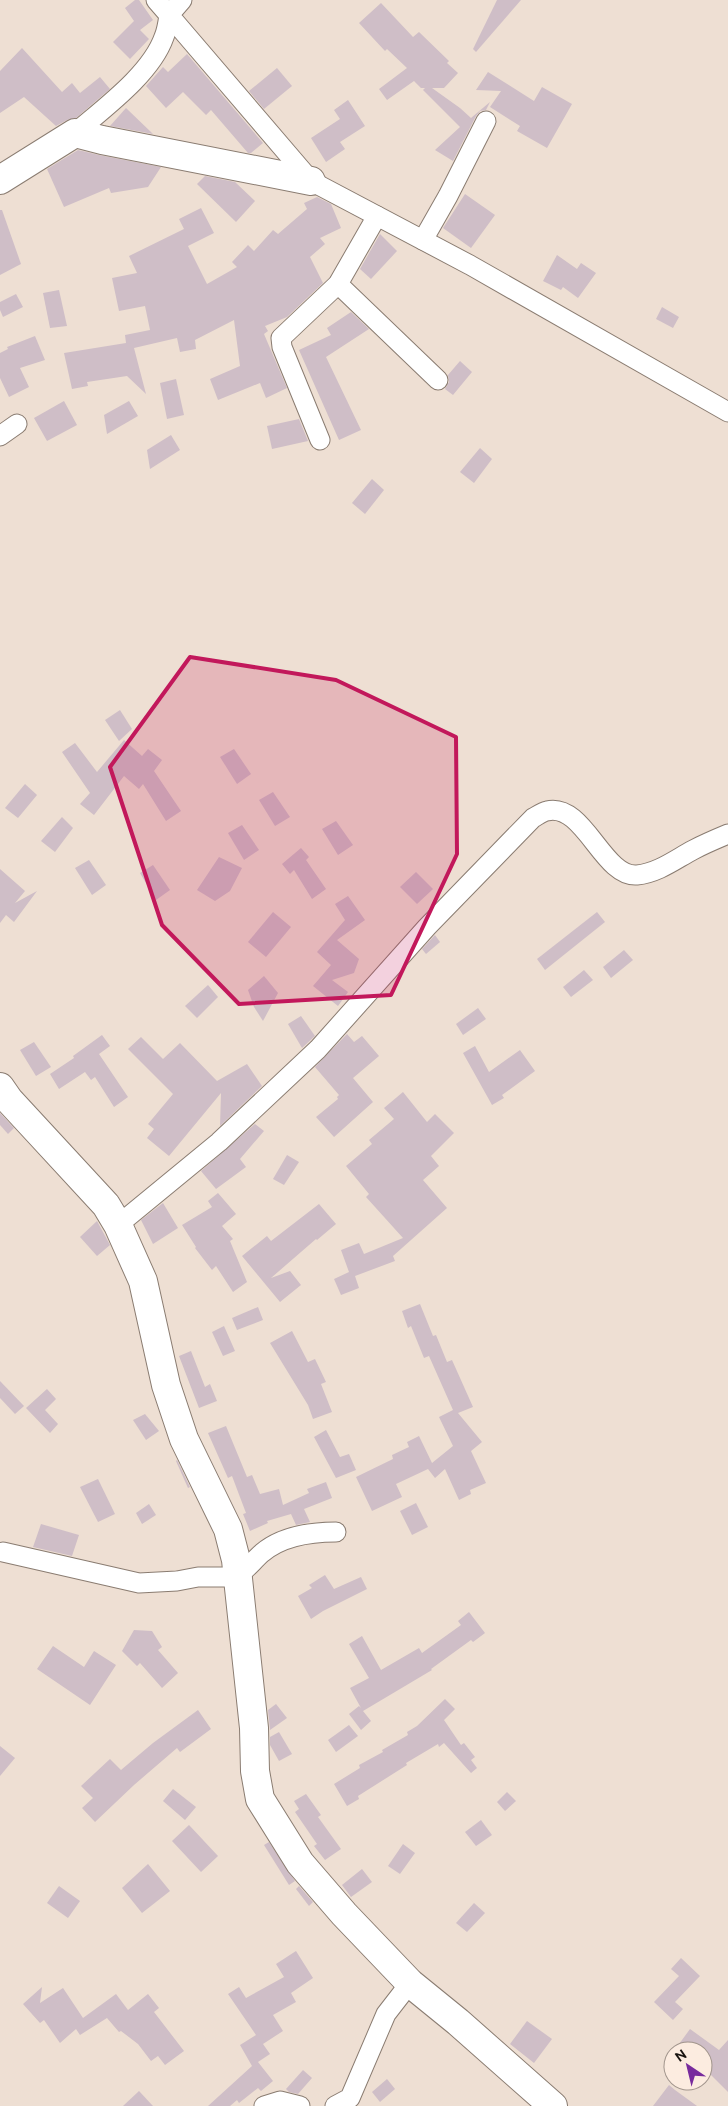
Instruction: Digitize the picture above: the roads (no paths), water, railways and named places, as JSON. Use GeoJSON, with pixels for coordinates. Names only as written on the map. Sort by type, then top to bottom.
{"type":"FeatureCollection","features":[{"type":"Feature","properties":{"kind":"street"},"geometry":{"type":"LineString","coordinates":[[156,0],[311,181]]}},
{"type":"Feature","properties":{"kind":"street"},"geometry":{"type":"LineString","coordinates":[[0,180],[75,133],[125,90],[153,57],[164,37],[169,14],[182,0]]}},
{"type":"Feature","properties":{"kind":"street"},"geometry":{"type":"LineString","coordinates":[[423,240],[448,196],[486,121]]}},
{"type":"Feature","properties":{"kind":"street"},"geometry":{"type":"LineString","coordinates":[[75,133],[311,181],[423,240],[728,412]]}},
{"type":"Feature","properties":{"kind":"street"},"geometry":{"type":"LineString","coordinates":[[320,440],[282,347],[281,338],[338,284],[377,216]]}},
{"type":"Feature","properties":{"kind":"street"},"geometry":{"type":"LineString","coordinates":[[338,284],[438,380]]}},
{"type":"Feature","properties":{"kind":"street"},"geometry":{"type":"LineString","coordinates":[[0,436],[17,424]]}},
{"type":"Feature","properties":{"kind":"street"},"geometry":{"type":"LineString","coordinates":[[118,1224],[219,1142],[318,1049],[427,927],[533,818],[548,811],[563,813],[577,823],[619,869],[636,875],[662,868],[694,849],[728,834]]}},
{"type":"Feature","properties":{"kind":"street"},"geometry":{"type":"LineString","coordinates":[[0,1087],[106,1205],[118,1224],[143,1280],[166,1385],[184,1439],[228,1529],[236,1560],[236,1577],[254,1728],[255,1771],[260,1799],[300,1863],[344,1914],[410,1983],[458,2022],[553,2106]]}},
{"type":"Feature","properties":{"kind":"street"},"geometry":{"type":"LineString","coordinates":[[3,1552],[139,1583],[177,1581],[198,1577],[236,1577],[263,1552],[274,1545],[313,1532],[336,1532]]}},
{"type":"Feature","properties":{"kind":"street"},"geometry":{"type":"LineString","coordinates":[[335,2106],[350,2098],[386,2014],[410,1983]]}},
{"type":"Feature","properties":{"kind":"street"},"geometry":{"type":"LineString","coordinates":[[264,2106],[280,2101],[300,2106]]}}]}
